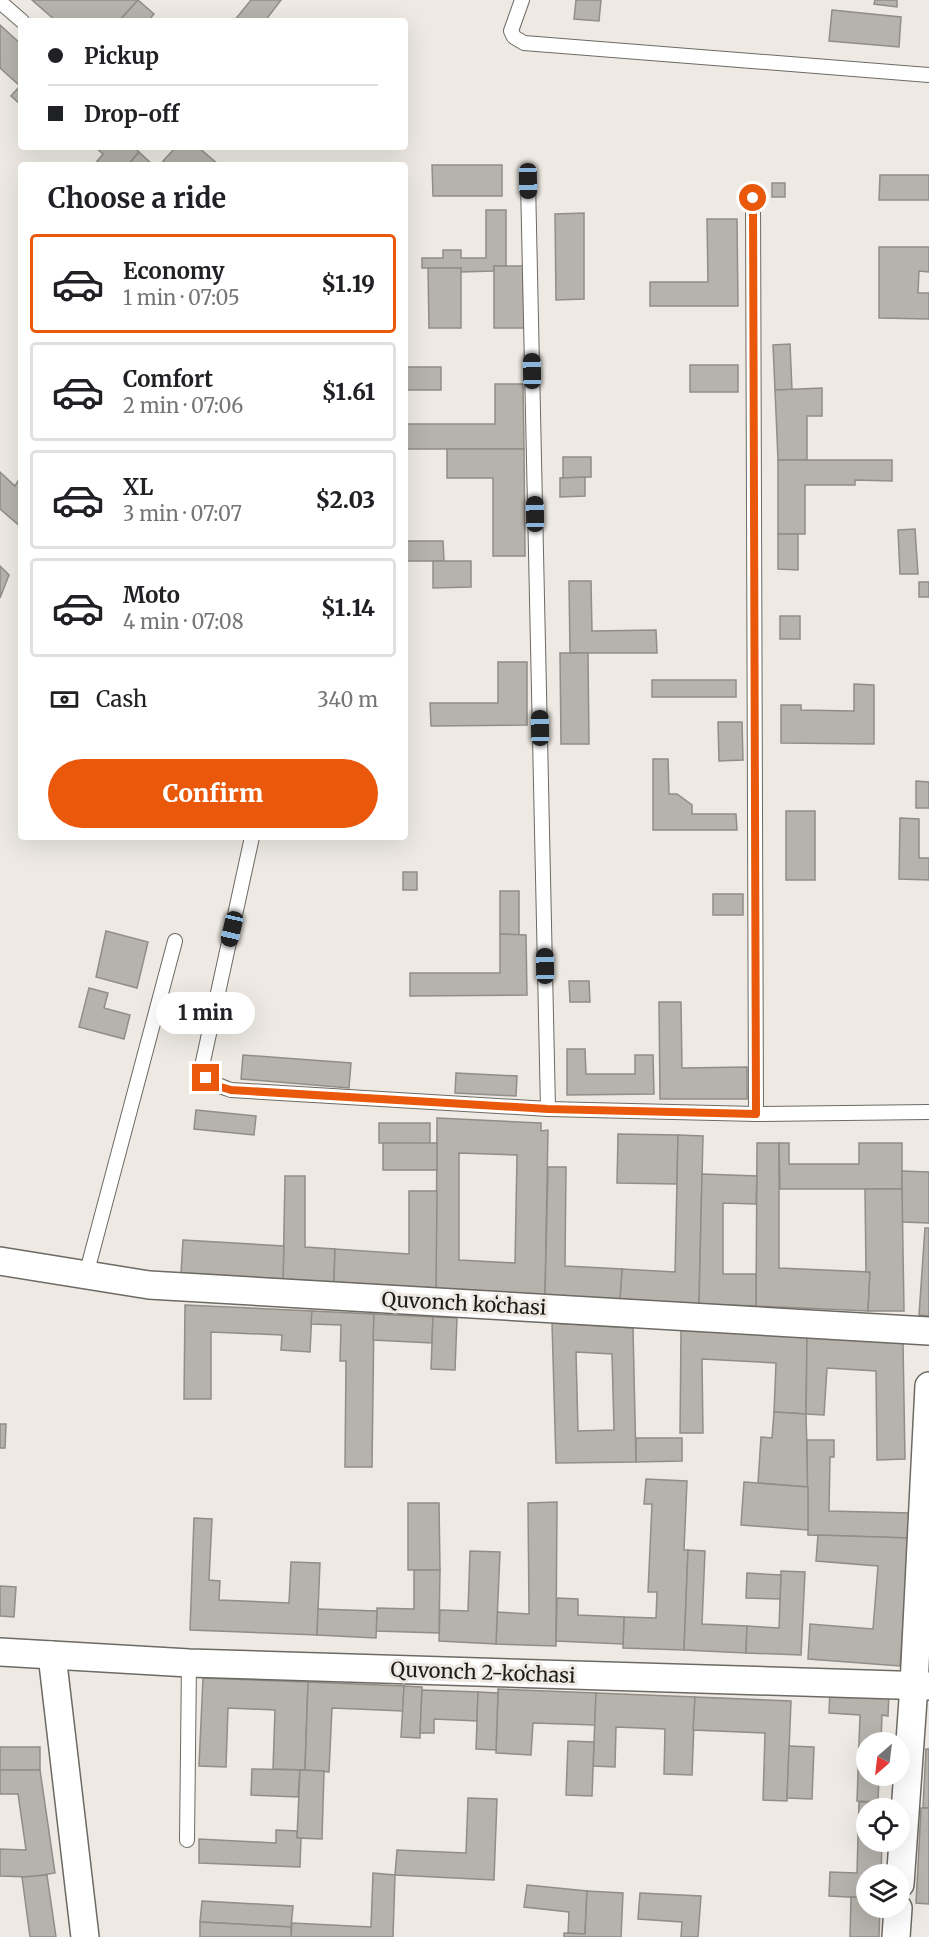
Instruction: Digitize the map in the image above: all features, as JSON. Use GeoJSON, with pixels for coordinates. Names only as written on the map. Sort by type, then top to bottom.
{"type":"FeatureCollection","features":[{"type":"Feature","properties":{"kind":"street","name":"Quvonch koʻchasi"},"geometry":{"type":"LineString","coordinates":[[0,1261],[149,1285],[929,1331]]}},
{"type":"Feature","properties":{"kind":"street"},"geometry":{"type":"LineString","coordinates":[[902,1864],[922,1686],[929,1386]]}},
{"type":"Feature","properties":{"kind":"street","name":"Quvonch 2-koʻchasi"},"geometry":{"type":"LineString","coordinates":[[0,1652],[189,1664],[922,1686]]}},
{"type":"Feature","properties":{"kind":"street"},"geometry":{"type":"LineString","coordinates":[[52,1655],[85,1937]]}},
{"type":"Feature","properties":{"kind":"street"},"geometry":{"type":"LineString","coordinates":[[896,1937],[897,1918]]}},
{"type":"Feature","properties":{"kind":"lane"},"geometry":{"type":"LineString","coordinates":[[522,0],[511,31],[514,38],[524,43],[929,75]]}},
{"type":"Feature","properties":{"kind":"lane"},"geometry":{"type":"LineString","coordinates":[[0,2],[19,18]]}},
{"type":"Feature","properties":{"kind":"lane"},"geometry":{"type":"LineString","coordinates":[[528,181],[548,1109]]}},
{"type":"Feature","properties":{"kind":"lane"},"geometry":{"type":"LineString","coordinates":[[753,198],[756,1114]]}},
{"type":"Feature","properties":{"kind":"lane"},"geometry":{"type":"LineString","coordinates":[[251,840],[202,1066],[206,1078],[214,1085],[231,1090],[548,1109],[756,1114],[929,1112]]}},
{"type":"Feature","properties":{"kind":"lane"},"geometry":{"type":"LineString","coordinates":[[87,1275],[174,941]]}},
{"type":"Feature","properties":{"kind":"lane"},"geometry":{"type":"LineString","coordinates":[[187,1840],[189,1664]]}},
{"type":"Feature","properties":{"kind":"building"},"geometry":{"type":"Polygon","coordinates":[[[32,0],[138,0],[122,18],[53,18],[32,0]]]}},
{"type":"Feature","properties":{"kind":"building"},"geometry":{"type":"Polygon","coordinates":[[[138,0],[154,14],[151,18],[122,18],[138,0]]]}},
{"type":"Feature","properties":{"kind":"building"},"geometry":{"type":"Polygon","coordinates":[[[251,0],[281,0],[267,18],[236,18],[251,0]]]}},
{"type":"Feature","properties":{"kind":"building"},"geometry":{"type":"Polygon","coordinates":[[[576,0],[601,0],[599,21],[574,19],[576,0]]]}},
{"type":"Feature","properties":{"kind":"building"},"geometry":{"type":"Polygon","coordinates":[[[875,0],[897,0],[897,7],[874,4],[875,0]]]}},
{"type":"Feature","properties":{"kind":"building"},"geometry":{"type":"Polygon","coordinates":[[[832,10],[901,17],[899,47],[829,41],[832,10]]]}},
{"type":"Feature","properties":{"kind":"building"},"geometry":{"type":"Polygon","coordinates":[[[0,25],[18,41],[18,84],[0,68],[0,25]]]}},
{"type":"Feature","properties":{"kind":"building"},"geometry":{"type":"Polygon","coordinates":[[[18,88],[18,102],[11,96],[18,88]]]}},
{"type":"Feature","properties":{"kind":"building"},"geometry":{"type":"Polygon","coordinates":[[[98,150],[137,150],[139,152],[131,162],[96,162],[103,154],[98,150]]]}},
{"type":"Feature","properties":{"kind":"building"},"geometry":{"type":"Polygon","coordinates":[[[173,150],[202,150],[216,162],[164,162],[173,150]]]}},
{"type":"Feature","properties":{"kind":"building"},"geometry":{"type":"Polygon","coordinates":[[[139,152],[150,162],[131,162],[139,152]]]}},
{"type":"Feature","properties":{"kind":"building"},"geometry":{"type":"Polygon","coordinates":[[[432,165],[502,165],[502,196],[433,196],[432,165]]]}},
{"type":"Feature","properties":{"kind":"building"},"geometry":{"type":"Polygon","coordinates":[[[880,175],[929,175],[929,200],[879,200],[880,175]]]}},
{"type":"Feature","properties":{"kind":"building"},"geometry":{"type":"Polygon","coordinates":[[[772,183],[785,183],[785,197],[772,197],[772,183]]]}},
{"type":"Feature","properties":{"kind":"building"},"geometry":{"type":"Polygon","coordinates":[[[486,210],[506,210],[506,266],[494,266],[494,271],[461,272],[461,268],[422,268],[422,258],[443,258],[443,250],[461,250],[461,258],[486,258],[486,210]]]}},
{"type":"Feature","properties":{"kind":"building"},"geometry":{"type":"Polygon","coordinates":[[[584,213],[584,299],[556,300],[555,214],[584,213]]]}},
{"type":"Feature","properties":{"kind":"building"},"geometry":{"type":"Polygon","coordinates":[[[707,219],[737,219],[738,306],[650,306],[650,282],[708,282],[707,219]]]}},
{"type":"Feature","properties":{"kind":"building"},"geometry":{"type":"Polygon","coordinates":[[[879,247],[929,247],[929,272],[919,271],[918,293],[929,293],[929,319],[879,318],[879,247]]]}},
{"type":"Feature","properties":{"kind":"building"},"geometry":{"type":"Polygon","coordinates":[[[494,266],[523,266],[524,328],[494,328],[494,266]]]}},
{"type":"Feature","properties":{"kind":"building"},"geometry":{"type":"Polygon","coordinates":[[[428,268],[461,268],[461,328],[429,328],[428,268]]]}},
{"type":"Feature","properties":{"kind":"building"},"geometry":{"type":"Polygon","coordinates":[[[790,344],[792,390],[775,390],[773,345],[790,344]]]}},
{"type":"Feature","properties":{"kind":"building"},"geometry":{"type":"Polygon","coordinates":[[[690,365],[738,365],[738,392],[690,392],[690,365]]]}},
{"type":"Feature","properties":{"kind":"building"},"geometry":{"type":"Polygon","coordinates":[[[408,367],[441,367],[441,390],[408,390],[408,367]]]}},
{"type":"Feature","properties":{"kind":"building"},"geometry":{"type":"Polygon","coordinates":[[[495,384],[523,384],[524,449],[408,449],[408,424],[495,424],[495,384]]]}},
{"type":"Feature","properties":{"kind":"building"},"geometry":{"type":"Polygon","coordinates":[[[822,388],[822,416],[807,416],[807,460],[778,460],[775,390],[822,388]]]}},
{"type":"Feature","properties":{"kind":"building"},"geometry":{"type":"Polygon","coordinates":[[[447,449],[524,449],[525,556],[493,556],[493,478],[447,478],[447,449]]]}},
{"type":"Feature","properties":{"kind":"building"},"geometry":{"type":"Polygon","coordinates":[[[563,457],[591,457],[591,477],[563,478],[563,457]]]}},
{"type":"Feature","properties":{"kind":"building"},"geometry":{"type":"Polygon","coordinates":[[[778,460],[892,460],[892,481],[855,480],[855,485],[805,485],[805,534],[778,534],[778,460]]]}},
{"type":"Feature","properties":{"kind":"building"},"geometry":{"type":"Polygon","coordinates":[[[0,472],[15,486],[18,481],[18,524],[0,509],[0,472]]]}},
{"type":"Feature","properties":{"kind":"building"},"geometry":{"type":"Polygon","coordinates":[[[585,477],[585,496],[560,497],[560,478],[585,477]]]}},
{"type":"Feature","properties":{"kind":"building"},"geometry":{"type":"Polygon","coordinates":[[[915,529],[918,574],[900,574],[898,530],[915,529]]]}},
{"type":"Feature","properties":{"kind":"building"},"geometry":{"type":"Polygon","coordinates":[[[778,534],[798,534],[798,570],[778,569],[778,534]]]}},
{"type":"Feature","properties":{"kind":"building"},"geometry":{"type":"Polygon","coordinates":[[[408,541],[443,541],[444,561],[408,561],[408,541]]]}},
{"type":"Feature","properties":{"kind":"building"},"geometry":{"type":"Polygon","coordinates":[[[433,561],[471,561],[471,587],[433,588],[433,561]]]}},
{"type":"Feature","properties":{"kind":"building"},"geometry":{"type":"Polygon","coordinates":[[[0,566],[9,575],[0,598],[0,566]]]}},
{"type":"Feature","properties":{"kind":"building"},"geometry":{"type":"Polygon","coordinates":[[[569,581],[591,581],[592,631],[656,630],[657,653],[570,653],[569,581]]]}},
{"type":"Feature","properties":{"kind":"building"},"geometry":{"type":"Polygon","coordinates":[[[919,582],[929,582],[929,597],[919,597],[919,582]]]}},
{"type":"Feature","properties":{"kind":"building"},"geometry":{"type":"Polygon","coordinates":[[[780,616],[800,616],[800,639],[780,639],[780,616]]]}},
{"type":"Feature","properties":{"kind":"building"},"geometry":{"type":"Polygon","coordinates":[[[560,653],[588,653],[589,744],[561,744],[560,653]]]}},
{"type":"Feature","properties":{"kind":"building"},"geometry":{"type":"Polygon","coordinates":[[[498,662],[527,662],[527,725],[431,726],[430,703],[498,703],[498,662]]]}},
{"type":"Feature","properties":{"kind":"building"},"geometry":{"type":"Polygon","coordinates":[[[652,680],[736,680],[736,697],[652,697],[652,680]]]}},
{"type":"Feature","properties":{"kind":"building"},"geometry":{"type":"Polygon","coordinates":[[[854,684],[874,685],[874,744],[781,743],[781,705],[801,705],[801,710],[854,711],[854,684]]]}},
{"type":"Feature","properties":{"kind":"building"},"geometry":{"type":"Polygon","coordinates":[[[718,722],[742,722],[743,760],[719,761],[718,722]]]}},
{"type":"Feature","properties":{"kind":"building"},"geometry":{"type":"Polygon","coordinates":[[[653,759],[668,759],[669,794],[677,794],[692,805],[692,814],[736,814],[737,830],[653,830],[653,759]]]}},
{"type":"Feature","properties":{"kind":"building"},"geometry":{"type":"Polygon","coordinates":[[[916,781],[929,782],[929,808],[916,808],[916,781]]]}},
{"type":"Feature","properties":{"kind":"building"},"geometry":{"type":"Polygon","coordinates":[[[786,811],[815,811],[815,880],[786,880],[786,811]]]}},
{"type":"Feature","properties":{"kind":"building"},"geometry":{"type":"Polygon","coordinates":[[[900,818],[919,819],[919,858],[929,858],[929,880],[899,879],[900,818]]]}},
{"type":"Feature","properties":{"kind":"building"},"geometry":{"type":"Polygon","coordinates":[[[403,872],[417,872],[417,890],[403,890],[403,872]]]}},
{"type":"Feature","properties":{"kind":"building"},"geometry":{"type":"Polygon","coordinates":[[[500,891],[519,891],[519,935],[500,934],[500,891]]]}},
{"type":"Feature","properties":{"kind":"building"},"geometry":{"type":"Polygon","coordinates":[[[713,894],[743,894],[743,915],[713,915],[713,894]]]}},
{"type":"Feature","properties":{"kind":"building"},"geometry":{"type":"Polygon","coordinates":[[[106,931],[148,942],[137,988],[96,977],[106,931]]]}},
{"type":"Feature","properties":{"kind":"building"},"geometry":{"type":"Polygon","coordinates":[[[500,934],[526,935],[527,995],[410,996],[410,973],[500,973],[500,934]]]}},
{"type":"Feature","properties":{"kind":"building"},"geometry":{"type":"Polygon","coordinates":[[[569,981],[589,981],[590,1002],[570,1002],[569,981]]]}},
{"type":"Feature","properties":{"kind":"building"},"geometry":{"type":"Polygon","coordinates":[[[89,988],[108,993],[104,1008],[130,1015],[124,1039],[79,1027],[89,988]]]}},
{"type":"Feature","properties":{"kind":"building"},"geometry":{"type":"Polygon","coordinates":[[[659,1002],[681,1002],[682,1068],[747,1067],[747,1099],[660,1099],[659,1002]]]}},
{"type":"Feature","properties":{"kind":"building"},"geometry":{"type":"Polygon","coordinates":[[[567,1049],[585,1049],[586,1074],[635,1074],[635,1055],[653,1055],[654,1094],[567,1095],[567,1049]]]}},
{"type":"Feature","properties":{"kind":"building"},"geometry":{"type":"Polygon","coordinates":[[[243,1055],[351,1063],[349,1088],[241,1079],[243,1055]]]}},
{"type":"Feature","properties":{"kind":"building"},"geometry":{"type":"Polygon","coordinates":[[[456,1073],[517,1076],[516,1096],[455,1093],[456,1073]]]}},
{"type":"Feature","properties":{"kind":"building"},"geometry":{"type":"Polygon","coordinates":[[[196,1110],[256,1116],[254,1135],[194,1129],[196,1110]]]}},
{"type":"Feature","properties":{"kind":"building"},"geometry":{"type":"Polygon","coordinates":[[[437,1118],[541,1123],[541,1131],[548,1130],[545,1295],[436,1288],[437,1118]],[[459,1153],[459,1260],[515,1263],[517,1155],[459,1153]]]}},
{"type":"Feature","properties":{"kind":"building"},"geometry":{"type":"Polygon","coordinates":[[[379,1123],[430,1123],[430,1144],[379,1143],[379,1123]]]}},
{"type":"Feature","properties":{"kind":"building"},"geometry":{"type":"Polygon","coordinates":[[[618,1134],[678,1135],[677,1184],[617,1183],[618,1134]]]}},
{"type":"Feature","properties":{"kind":"building"},"geometry":{"type":"Polygon","coordinates":[[[678,1135],[703,1136],[699,1304],[620,1299],[622,1269],[675,1272],[678,1135]]]}},
{"type":"Feature","properties":{"kind":"building"},"geometry":{"type":"Polygon","coordinates":[[[383,1143],[437,1143],[437,1170],[383,1170],[383,1143]]]}},
{"type":"Feature","properties":{"kind":"building"},"geometry":{"type":"Polygon","coordinates":[[[757,1143],[779,1143],[779,1268],[870,1272],[868,1311],[756,1306],[757,1143]]]}},
{"type":"Feature","properties":{"kind":"building"},"geometry":{"type":"Polygon","coordinates":[[[779,1143],[789,1143],[789,1164],[859,1164],[859,1143],[902,1143],[902,1189],[780,1189],[779,1143]]]}},
{"type":"Feature","properties":{"kind":"building"},"geometry":{"type":"Polygon","coordinates":[[[548,1167],[566,1167],[565,1266],[622,1269],[620,1299],[545,1295],[548,1167]]]}},
{"type":"Feature","properties":{"kind":"building"},"geometry":{"type":"Polygon","coordinates":[[[902,1171],[929,1172],[929,1223],[902,1222],[902,1171]]]}},
{"type":"Feature","properties":{"kind":"building"},"geometry":{"type":"Polygon","coordinates":[[[702,1174],[757,1176],[756,1204],[723,1203],[723,1274],[756,1274],[756,1306],[699,1304],[702,1174]]]}},
{"type":"Feature","properties":{"kind":"building"},"geometry":{"type":"Polygon","coordinates":[[[285,1176],[305,1176],[305,1247],[335,1249],[334,1282],[283,1279],[285,1176]]]}},
{"type":"Feature","properties":{"kind":"building"},"geometry":{"type":"Polygon","coordinates":[[[865,1189],[902,1189],[904,1311],[868,1311],[870,1272],[866,1272],[865,1189]]]}},
{"type":"Feature","properties":{"kind":"building"},"geometry":{"type":"Polygon","coordinates":[[[409,1191],[437,1191],[436,1288],[334,1282],[335,1249],[409,1254],[409,1191]]]}},
{"type":"Feature","properties":{"kind":"building"},"geometry":{"type":"Polygon","coordinates":[[[925,1228],[929,1228],[929,1316],[919,1315],[925,1228]]]}},
{"type":"Feature","properties":{"kind":"building"},"geometry":{"type":"Polygon","coordinates":[[[183,1240],[284,1246],[283,1279],[181,1273],[183,1240]]]}},
{"type":"Feature","properties":{"kind":"building"},"geometry":{"type":"Polygon","coordinates":[[[185,1305],[312,1311],[310,1352],[281,1350],[282,1335],[211,1332],[211,1399],[184,1399],[185,1305]]]}},
{"type":"Feature","properties":{"kind":"building"},"geometry":{"type":"Polygon","coordinates":[[[312,1311],[374,1314],[372,1467],[345,1467],[346,1361],[340,1361],[341,1325],[311,1324],[312,1311]]]}},
{"type":"Feature","properties":{"kind":"building"},"geometry":{"type":"Polygon","coordinates":[[[374,1314],[433,1317],[432,1343],[373,1340],[374,1314]]]}},
{"type":"Feature","properties":{"kind":"building"},"geometry":{"type":"Polygon","coordinates":[[[433,1317],[457,1318],[455,1370],[431,1369],[433,1317]]]}},
{"type":"Feature","properties":{"kind":"building"},"geometry":{"type":"Polygon","coordinates":[[[552,1323],[633,1328],[636,1462],[556,1463],[552,1323]],[[576,1352],[578,1431],[614,1430],[612,1354],[576,1352]]]}},
{"type":"Feature","properties":{"kind":"building"},"geometry":{"type":"Polygon","coordinates":[[[681,1330],[807,1337],[806,1414],[774,1412],[776,1363],[702,1359],[703,1433],[680,1433],[681,1330]]]}},
{"type":"Feature","properties":{"kind":"building"},"geometry":{"type":"Polygon","coordinates":[[[807,1337],[903,1342],[905,1459],[877,1460],[876,1371],[827,1368],[824,1415],[806,1414],[807,1337]]]}},
{"type":"Feature","properties":{"kind":"building"},"geometry":{"type":"Polygon","coordinates":[[[774,1412],[806,1414],[808,1487],[758,1483],[761,1437],[772,1438],[774,1412]]]}},
{"type":"Feature","properties":{"kind":"building"},"geometry":{"type":"Polygon","coordinates":[[[0,1424],[6,1424],[5,1448],[0,1448],[0,1424]]]}},
{"type":"Feature","properties":{"kind":"building"},"geometry":{"type":"Polygon","coordinates":[[[636,1438],[682,1438],[682,1461],[636,1462],[636,1438]]]}},
{"type":"Feature","properties":{"kind":"building"},"geometry":{"type":"Polygon","coordinates":[[[807,1440],[834,1440],[834,1457],[830,1457],[829,1511],[910,1513],[909,1538],[808,1535],[807,1440]]]}},
{"type":"Feature","properties":{"kind":"building"},"geometry":{"type":"Polygon","coordinates":[[[646,1479],[687,1481],[684,1550],[688,1550],[684,1650],[623,1648],[624,1617],[656,1618],[657,1592],[648,1592],[652,1504],[644,1504],[646,1479]]]}},
{"type":"Feature","properties":{"kind":"building"},"geometry":{"type":"Polygon","coordinates":[[[744,1482],[808,1487],[808,1530],[741,1525],[744,1482]]]}},
{"type":"Feature","properties":{"kind":"building"},"geometry":{"type":"Polygon","coordinates":[[[557,1502],[556,1646],[496,1644],[497,1612],[529,1614],[528,1503],[557,1502]]]}},
{"type":"Feature","properties":{"kind":"building"},"geometry":{"type":"Polygon","coordinates":[[[408,1503],[439,1503],[440,1570],[408,1570],[408,1503]]]}},
{"type":"Feature","properties":{"kind":"building"},"geometry":{"type":"Polygon","coordinates":[[[194,1518],[212,1519],[209,1580],[220,1581],[219,1600],[289,1603],[291,1562],[320,1563],[317,1635],[190,1630],[194,1518]]]}},
{"type":"Feature","properties":{"kind":"building"},"geometry":{"type":"Polygon","coordinates":[[[818,1535],[909,1538],[900,1666],[808,1659],[810,1624],[873,1629],[878,1566],[816,1561],[818,1535]]]}},
{"type":"Feature","properties":{"kind":"building"},"geometry":{"type":"Polygon","coordinates":[[[688,1550],[705,1551],[702,1624],[747,1626],[746,1653],[684,1650],[688,1550]]]}},
{"type":"Feature","properties":{"kind":"building"},"geometry":{"type":"Polygon","coordinates":[[[470,1551],[500,1552],[496,1644],[439,1641],[440,1610],[468,1611],[470,1551]]]}},
{"type":"Feature","properties":{"kind":"building"},"geometry":{"type":"Polygon","coordinates":[[[414,1570],[440,1570],[439,1633],[376,1631],[377,1608],[414,1609],[414,1570]]]}},
{"type":"Feature","properties":{"kind":"building"},"geometry":{"type":"Polygon","coordinates":[[[781,1571],[805,1572],[801,1655],[746,1653],[747,1626],[779,1628],[781,1571]]]}},
{"type":"Feature","properties":{"kind":"building"},"geometry":{"type":"Polygon","coordinates":[[[747,1573],[781,1575],[780,1599],[746,1598],[747,1573]]]}},
{"type":"Feature","properties":{"kind":"building"},"geometry":{"type":"Polygon","coordinates":[[[0,1586],[16,1587],[14,1617],[0,1616],[0,1586]]]}},
{"type":"Feature","properties":{"kind":"building"},"geometry":{"type":"Polygon","coordinates":[[[557,1598],[578,1599],[578,1615],[624,1617],[623,1644],[556,1641],[557,1598]]]}},
{"type":"Feature","properties":{"kind":"building"},"geometry":{"type":"Polygon","coordinates":[[[318,1609],[377,1611],[376,1638],[317,1635],[318,1609]]]}},
{"type":"Feature","properties":{"kind":"building"},"geometry":{"type":"Polygon","coordinates":[[[203,1678],[308,1682],[305,1770],[273,1769],[275,1710],[228,1708],[226,1767],[199,1766],[203,1678]]]}},
{"type":"Feature","properties":{"kind":"building"},"geometry":{"type":"Polygon","coordinates":[[[308,1682],[404,1686],[403,1711],[332,1708],[329,1772],[305,1770],[308,1682]]]}},
{"type":"Feature","properties":{"kind":"building"},"geometry":{"type":"Polygon","coordinates":[[[404,1686],[422,1687],[420,1738],[401,1737],[404,1686]]]}},
{"type":"Feature","properties":{"kind":"building"},"geometry":{"type":"Polygon","coordinates":[[[498,1689],[596,1693],[595,1725],[533,1723],[531,1755],[496,1753],[498,1689]]]}},
{"type":"Feature","properties":{"kind":"building"},"geometry":{"type":"Polygon","coordinates":[[[422,1690],[478,1692],[477,1721],[434,1719],[434,1733],[420,1733],[422,1690]]]}},
{"type":"Feature","properties":{"kind":"building"},"geometry":{"type":"Polygon","coordinates":[[[830,1690],[889,1693],[888,1716],[882,1715],[881,1732],[859,1732],[860,1715],[829,1713],[830,1690]]]}},
{"type":"Feature","properties":{"kind":"building"},"geometry":{"type":"Polygon","coordinates":[[[478,1692],[498,1693],[496,1750],[476,1749],[478,1692]]]}},
{"type":"Feature","properties":{"kind":"building"},"geometry":{"type":"Polygon","coordinates":[[[596,1693],[695,1697],[692,1775],[664,1774],[665,1729],[616,1727],[615,1767],[593,1766],[596,1693]]]}},
{"type":"Feature","properties":{"kind":"building"},"geometry":{"type":"Polygon","coordinates":[[[695,1697],[791,1701],[787,1801],[763,1800],[765,1733],[693,1730],[695,1697]]]}},
{"type":"Feature","properties":{"kind":"building"},"geometry":{"type":"Polygon","coordinates":[[[568,1741],[594,1742],[592,1796],[566,1795],[568,1741]]]}},
{"type":"Feature","properties":{"kind":"building"},"geometry":{"type":"Polygon","coordinates":[[[789,1746],[814,1747],[812,1799],[787,1798],[789,1746]]]}},
{"type":"Feature","properties":{"kind":"building"},"geometry":{"type":"Polygon","coordinates":[[[0,1747],[40,1747],[40,1770],[0,1770],[0,1747]]]}},
{"type":"Feature","properties":{"kind":"building"},"geometry":{"type":"Polygon","coordinates":[[[926,1749],[929,1749],[929,1808],[923,1808],[926,1749]]]}},
{"type":"Feature","properties":{"kind":"building"},"geometry":{"type":"Polygon","coordinates":[[[252,1769],[300,1770],[298,1797],[251,1795],[252,1769]]]}},
{"type":"Feature","properties":{"kind":"building"},"geometry":{"type":"Polygon","coordinates":[[[0,1770],[40,1770],[55,1873],[30,1877],[0,1876],[0,1849],[26,1850],[18,1794],[0,1794],[0,1770]]]}},
{"type":"Feature","properties":{"kind":"building"},"geometry":{"type":"Polygon","coordinates":[[[300,1770],[324,1771],[322,1839],[297,1838],[300,1770]]]}},
{"type":"Feature","properties":{"kind":"building"},"geometry":{"type":"Polygon","coordinates":[[[858,1786],[879,1786],[878,1798],[857,1798],[858,1786]]]}},
{"type":"Feature","properties":{"kind":"building"},"geometry":{"type":"Polygon","coordinates":[[[468,1798],[497,1799],[494,1880],[395,1875],[397,1850],[466,1853],[468,1798]]]}},
{"type":"Feature","properties":{"kind":"building"},"geometry":{"type":"Polygon","coordinates":[[[921,1808],[929,1808],[929,1904],[916,1903],[921,1808]]]}},
{"type":"Feature","properties":{"kind":"building"},"geometry":{"type":"Polygon","coordinates":[[[276,1830],[297,1831],[297,1838],[301,1838],[300,1867],[199,1863],[199,1839],[276,1843],[276,1830]]]}},
{"type":"Feature","properties":{"kind":"building"},"geometry":{"type":"Polygon","coordinates":[[[858,1852],[882,1852],[881,1864],[857,1864],[858,1852]]]}},
{"type":"Feature","properties":{"kind":"building"},"geometry":{"type":"Polygon","coordinates":[[[830,1872],[856,1873],[856,1897],[829,1896],[830,1872]]]}},
{"type":"Feature","properties":{"kind":"building"},"geometry":{"type":"Polygon","coordinates":[[[373,1873],[395,1875],[393,1937],[291,1937],[292,1923],[371,1927],[373,1873]]]}},
{"type":"Feature","properties":{"kind":"building"},"geometry":{"type":"Polygon","coordinates":[[[47,1875],[56,1937],[30,1937],[22,1877],[47,1875]]]}},
{"type":"Feature","properties":{"kind":"building"},"geometry":{"type":"Polygon","coordinates":[[[527,1885],[587,1891],[585,1934],[568,1933],[569,1912],[524,1907],[527,1885]]]}},
{"type":"Feature","properties":{"kind":"building"},"geometry":{"type":"Polygon","coordinates":[[[587,1891],[623,1893],[621,1937],[564,1937],[564,1933],[585,1934],[587,1891]]]}},
{"type":"Feature","properties":{"kind":"building"},"geometry":{"type":"Polygon","coordinates":[[[640,1893],[701,1896],[698,1937],[681,1937],[682,1922],[638,1919],[640,1893]]]}},
{"type":"Feature","properties":{"kind":"building"},"geometry":{"type":"Polygon","coordinates":[[[851,1897],[856,1897],[856,1918],[880,1918],[879,1937],[850,1937],[851,1897]]]}},
{"type":"Feature","properties":{"kind":"building"},"geometry":{"type":"Polygon","coordinates":[[[202,1901],[293,1906],[291,1927],[200,1922],[202,1901]]]}},
{"type":"Feature","properties":{"kind":"building"},"geometry":{"type":"Polygon","coordinates":[[[200,1922],[291,1927],[291,1937],[200,1937],[200,1922]]]}},
{"type":"Feature","properties":{"kind":"route"},"geometry":{"type":"LineString","coordinates":[[206,1078],[214,1085],[231,1090],[548,1109],[756,1114],[753,198]]}}]}
